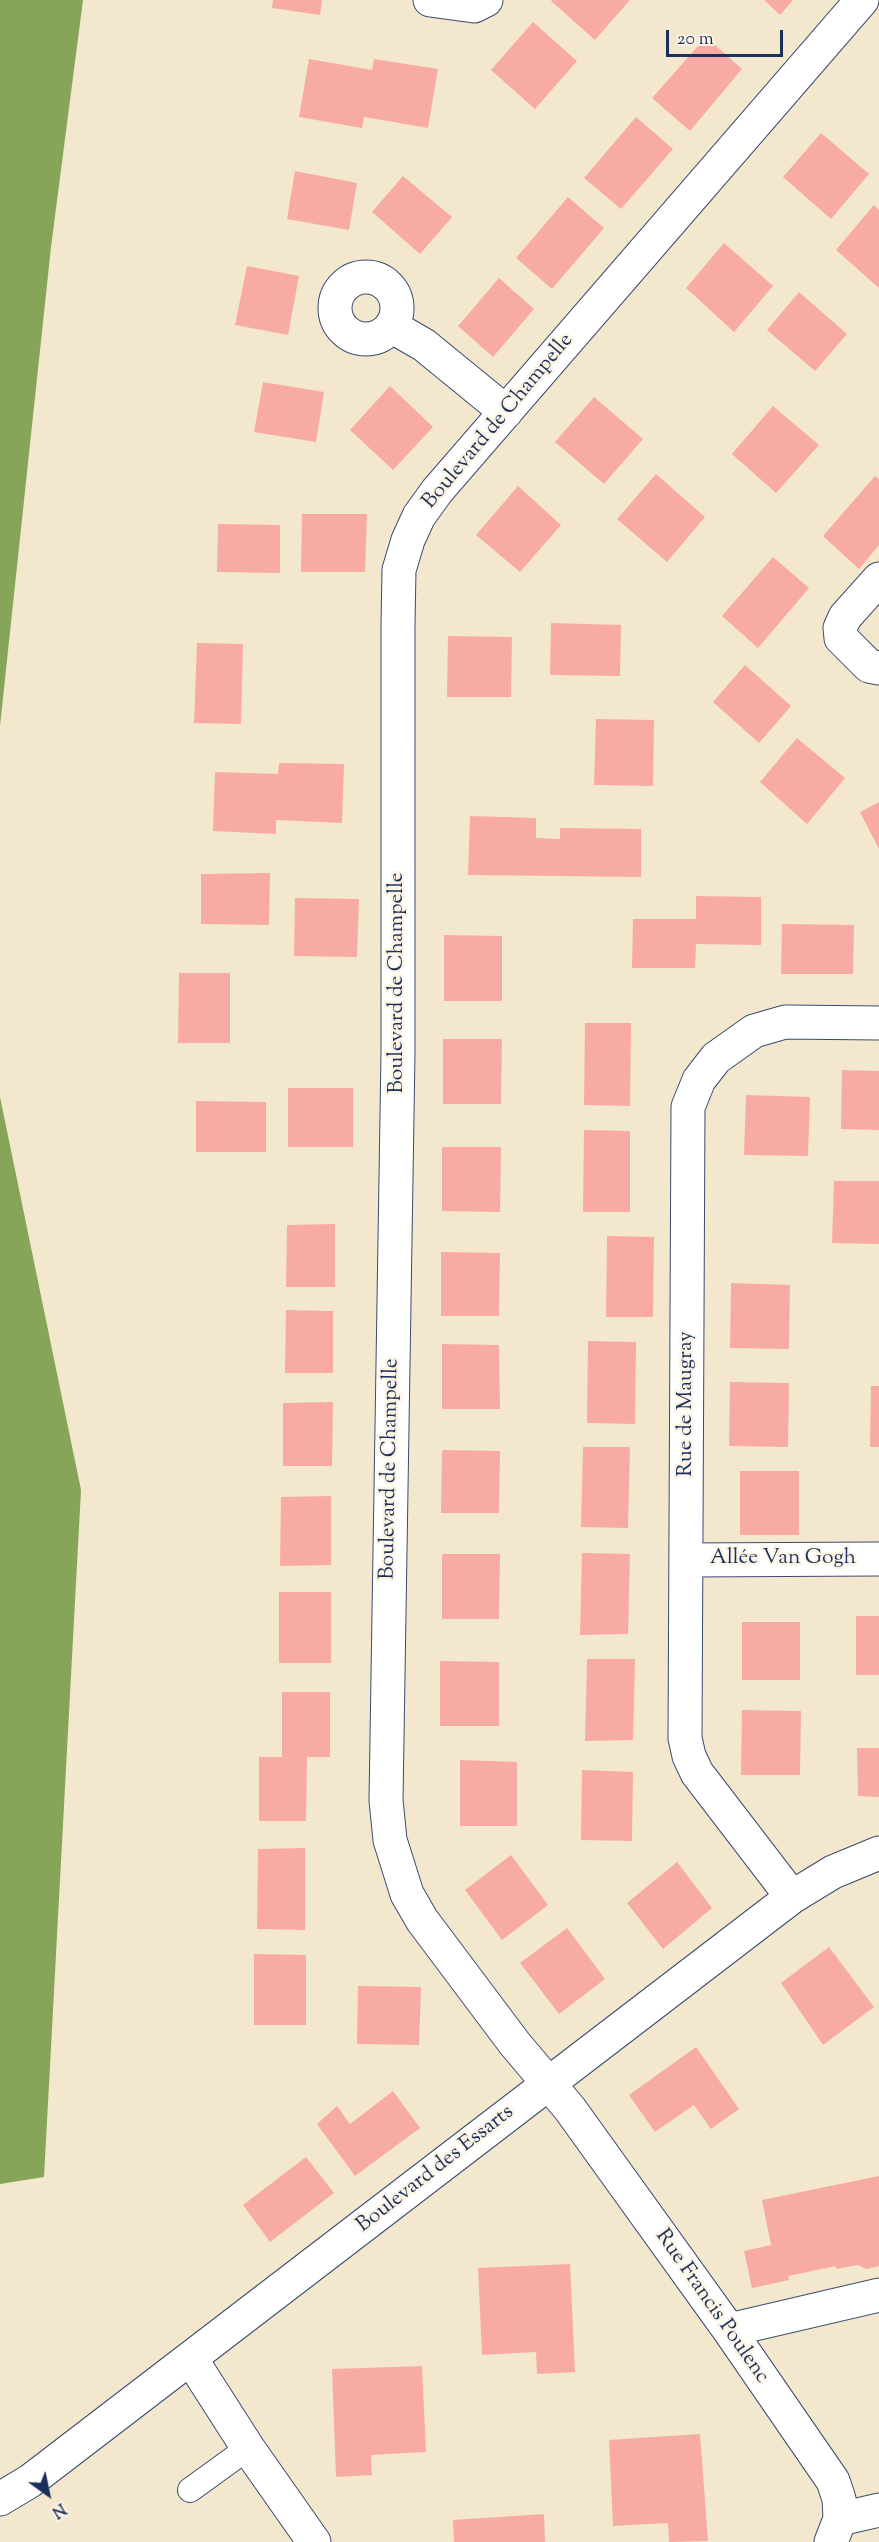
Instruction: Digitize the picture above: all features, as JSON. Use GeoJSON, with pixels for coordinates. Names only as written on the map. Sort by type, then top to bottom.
{"type":"FeatureCollection","features":[{"type":"Feature","properties":{"kind":"street"},"geometry":{"type":"LineString","coordinates":[[430,0],[474,6],[486,0]]}},
{"type":"Feature","properties":{"kind":"street","name":"Boulevard de Champelle"},"geometry":{"type":"LineString","coordinates":[[548,2083],[515,2044],[417,1911],[407,1894],[393,1850],[386,1800],[398,1053],[399,570],[408,540],[419,516],[437,491],[862,0]]}},
{"type":"Feature","properties":{"kind":"street"},"geometry":{"type":"LineString","coordinates":[[391,326],[424,345],[506,412]]}},
{"type":"Feature","properties":{"kind":"street"},"geometry":{"type":"LineString","coordinates":[[879,579],[845,617],[840,628],[841,638],[869,666],[879,668]]}},
{"type":"Feature","properties":{"kind":"street","name":"Rue de Maugray"},"geometry":{"type":"LineString","coordinates":[[792,1897],[697,1773],[689,1756],[685,1738],[688,1107],[699,1080],[716,1058],[754,1031],[785,1022],[879,1023]]}},
{"type":"Feature","properties":{"kind":"street","name":"Allée Van Gogh"},"geometry":{"type":"LineString","coordinates":[[687,1560],[879,1559]]}},
{"type":"Feature","properties":{"kind":"street","name":"Boulevard des Essarts"},"geometry":{"type":"LineString","coordinates":[[0,2499],[30,2481],[191,2359],[792,1897],[832,1872],[879,1853]]}},
{"type":"Feature","properties":{"kind":"street","name":"Rue Francis Poulenc"},"geometry":{"type":"LineString","coordinates":[[548,2083],[570,2109],[729,2330],[834,2481],[839,2499],[836,2531]]}},
{"type":"Feature","properties":{"kind":"street"},"geometry":{"type":"LineString","coordinates":[[729,2330],[879,2295]]}},
{"type":"Feature","properties":{"kind":"street"},"geometry":{"type":"LineString","coordinates":[[191,2359],[248,2448],[314,2542]]}},
{"type":"Feature","properties":{"kind":"street"},"geometry":{"type":"LineString","coordinates":[[836,2531],[879,2510]]}},
{"type":"Feature","properties":{"kind":"lane"},"geometry":{"type":"LineString","coordinates":[[190,2490],[248,2448]]}},
{"type":"Feature","properties":{"kind":"green space"},"geometry":{"type":"Polygon","coordinates":[[[0,0],[83,0],[51,247],[0,726],[0,0]]]}},
{"type":"Feature","properties":{"kind":"green space"},"geometry":{"type":"Polygon","coordinates":[[[0,1097],[81,1490],[44,2177],[0,2184],[0,1097]]]}},
{"type":"Feature","properties":{"kind":"building"},"geometry":{"type":"Polygon","coordinates":[[[273,0],[322,0],[320,15],[272,8],[273,0]]]}},
{"type":"Feature","properties":{"kind":"building"},"geometry":{"type":"Polygon","coordinates":[[[552,0],[630,0],[595,40],[552,0]]]}},
{"type":"Feature","properties":{"kind":"building"},"geometry":{"type":"Polygon","coordinates":[[[764,0],[793,0],[780,15],[764,0]]]}},
{"type":"Feature","properties":{"kind":"building"},"geometry":{"type":"Polygon","coordinates":[[[533,22],[577,61],[535,109],[491,70],[533,22]]]}},
{"type":"Feature","properties":{"kind":"building"},"geometry":{"type":"Polygon","coordinates":[[[706,37],[742,69],[690,131],[652,98],[706,37]]]}},
{"type":"Feature","properties":{"kind":"building"},"geometry":{"type":"Polygon","coordinates":[[[309,59],[372,70],[374,59],[438,69],[428,128],[364,117],[362,128],[299,117],[309,59]]]}},
{"type":"Feature","properties":{"kind":"building"},"geometry":{"type":"Polygon","coordinates":[[[636,117],[673,149],[621,209],[584,178],[636,117]]]}},
{"type":"Feature","properties":{"kind":"building"},"geometry":{"type":"Polygon","coordinates":[[[821,133],[869,174],[831,219],[783,177],[821,133]]]}},
{"type":"Feature","properties":{"kind":"building"},"geometry":{"type":"Polygon","coordinates":[[[295,171],[357,183],[349,230],[287,219],[295,171]]]}},
{"type":"Feature","properties":{"kind":"building"},"geometry":{"type":"Polygon","coordinates":[[[403,176],[452,217],[420,254],[372,212],[403,176]]]}},
{"type":"Feature","properties":{"kind":"building"},"geometry":{"type":"Polygon","coordinates":[[[568,197],[604,228],[552,289],[516,258],[568,197]]]}},
{"type":"Feature","properties":{"kind":"building"},"geometry":{"type":"Polygon","coordinates":[[[874,205],[879,210],[879,288],[836,250],[874,205]]]}},
{"type":"Feature","properties":{"kind":"building"},"geometry":{"type":"Polygon","coordinates":[[[724,243],[773,286],[734,332],[686,288],[724,243]]]}},
{"type":"Feature","properties":{"kind":"building"},"geometry":{"type":"Polygon","coordinates":[[[247,266],[299,276],[288,335],[235,325],[247,266]]]}},
{"type":"Feature","properties":{"kind":"building"},"geometry":{"type":"Polygon","coordinates":[[[499,278],[534,309],[493,357],[458,326],[499,278]]]}},
{"type":"Feature","properties":{"kind":"building"},"geometry":{"type":"Polygon","coordinates":[[[799,292],[847,334],[815,371],[767,330],[799,292]]]}},
{"type":"Feature","properties":{"kind":"building"},"geometry":{"type":"Polygon","coordinates":[[[263,382],[324,392],[316,442],[254,432],[263,382]]]}},
{"type":"Feature","properties":{"kind":"building"},"geometry":{"type":"Polygon","coordinates":[[[390,386],[433,427],[393,470],[350,430],[390,386]]]}},
{"type":"Feature","properties":{"kind":"building"},"geometry":{"type":"Polygon","coordinates":[[[594,397],[643,439],[604,484],[555,442],[594,397]]]}},
{"type":"Feature","properties":{"kind":"building"},"geometry":{"type":"Polygon","coordinates":[[[773,406],[819,445],[776,493],[732,454],[773,406]]]}},
{"type":"Feature","properties":{"kind":"building"},"geometry":{"type":"Polygon","coordinates":[[[656,474],[705,517],[667,562],[617,519],[656,474]]]}},
{"type":"Feature","properties":{"kind":"building"},"geometry":{"type":"Polygon","coordinates":[[[875,476],[879,479],[879,545],[859,569],[823,536],[875,476]]]}},
{"type":"Feature","properties":{"kind":"building"},"geometry":{"type":"Polygon","coordinates":[[[518,486],[561,525],[520,572],[476,535],[518,486]]]}},
{"type":"Feature","properties":{"kind":"building"},"geometry":{"type":"Polygon","coordinates":[[[302,514],[367,514],[365,572],[301,572],[302,514]]]}},
{"type":"Feature","properties":{"kind":"building"},"geometry":{"type":"Polygon","coordinates":[[[218,524],[280,525],[280,573],[217,572],[218,524]]]}},
{"type":"Feature","properties":{"kind":"building"},"geometry":{"type":"Polygon","coordinates":[[[773,557],[809,588],[758,648],[722,616],[773,557]]]}},
{"type":"Feature","properties":{"kind":"building"},"geometry":{"type":"Polygon","coordinates":[[[551,623],[621,625],[620,676],[550,675],[551,623]]]}},
{"type":"Feature","properties":{"kind":"building"},"geometry":{"type":"Polygon","coordinates":[[[448,636],[512,637],[511,697],[447,697],[448,636]]]}},
{"type":"Feature","properties":{"kind":"building"},"geometry":{"type":"Polygon","coordinates":[[[197,643],[243,644],[241,724],[194,723],[197,643]]]}},
{"type":"Feature","properties":{"kind":"building"},"geometry":{"type":"Polygon","coordinates":[[[745,665],[791,706],[759,743],[713,702],[745,665]]]}},
{"type":"Feature","properties":{"kind":"building"},"geometry":{"type":"Polygon","coordinates":[[[596,719],[654,720],[653,786],[594,785],[596,719]]]}},
{"type":"Feature","properties":{"kind":"building"},"geometry":{"type":"Polygon","coordinates":[[[797,738],[845,778],[807,824],[760,782],[797,738]]]}},
{"type":"Feature","properties":{"kind":"building"},"geometry":{"type":"Polygon","coordinates":[[[279,763],[344,764],[342,823],[276,820],[276,834],[213,831],[215,772],[278,774],[279,763]]]}},
{"type":"Feature","properties":{"kind":"building"},"geometry":{"type":"Polygon","coordinates":[[[879,802],[879,849],[860,812],[879,802]]]}},
{"type":"Feature","properties":{"kind":"building"},"geometry":{"type":"Polygon","coordinates":[[[470,816],[536,818],[536,838],[560,839],[560,828],[641,829],[641,877],[468,875],[470,816]]]}},
{"type":"Feature","properties":{"kind":"building"},"geometry":{"type":"Polygon","coordinates":[[[270,873],[269,925],[201,924],[201,874],[270,873]]]}},
{"type":"Feature","properties":{"kind":"building"},"geometry":{"type":"Polygon","coordinates":[[[696,896],[761,897],[761,945],[696,944],[695,968],[632,968],[633,919],[696,919],[696,896]]]}},
{"type":"Feature","properties":{"kind":"building"},"geometry":{"type":"Polygon","coordinates":[[[295,898],[359,899],[357,957],[294,956],[295,898]]]}},
{"type":"Feature","properties":{"kind":"building"},"geometry":{"type":"Polygon","coordinates":[[[782,924],[854,925],[853,974],[781,974],[782,924]]]}},
{"type":"Feature","properties":{"kind":"building"},"geometry":{"type":"Polygon","coordinates":[[[444,935],[502,936],[502,1001],[444,1001],[444,935]]]}},
{"type":"Feature","properties":{"kind":"building"},"geometry":{"type":"Polygon","coordinates":[[[179,973],[230,973],[230,1043],[178,1043],[179,973]]]}},
{"type":"Feature","properties":{"kind":"building"},"geometry":{"type":"Polygon","coordinates":[[[585,1023],[631,1023],[630,1106],[584,1105],[585,1023]]]}},
{"type":"Feature","properties":{"kind":"building"},"geometry":{"type":"Polygon","coordinates":[[[443,1039],[502,1039],[501,1104],[443,1104],[443,1039]]]}},
{"type":"Feature","properties":{"kind":"building"},"geometry":{"type":"Polygon","coordinates":[[[842,1070],[879,1071],[879,1130],[841,1129],[842,1070]]]}},
{"type":"Feature","properties":{"kind":"building"},"geometry":{"type":"Polygon","coordinates":[[[288,1088],[353,1088],[353,1147],[288,1147],[288,1088]]]}},
{"type":"Feature","properties":{"kind":"building"},"geometry":{"type":"Polygon","coordinates":[[[746,1095],[810,1097],[808,1156],[744,1155],[746,1095]]]}},
{"type":"Feature","properties":{"kind":"building"},"geometry":{"type":"Polygon","coordinates":[[[196,1101],[266,1102],[266,1152],[196,1152],[196,1101]]]}},
{"type":"Feature","properties":{"kind":"building"},"geometry":{"type":"Polygon","coordinates":[[[584,1130],[630,1131],[630,1212],[583,1212],[584,1130]]]}},
{"type":"Feature","properties":{"kind":"building"},"geometry":{"type":"Polygon","coordinates":[[[442,1147],[501,1147],[500,1212],[442,1211],[442,1147]]]}},
{"type":"Feature","properties":{"kind":"building"},"geometry":{"type":"Polygon","coordinates":[[[834,1181],[879,1181],[879,1244],[832,1243],[834,1181]]]}},
{"type":"Feature","properties":{"kind":"building"},"geometry":{"type":"Polygon","coordinates":[[[335,1224],[335,1287],[286,1287],[287,1225],[335,1224]]]}},
{"type":"Feature","properties":{"kind":"building"},"geometry":{"type":"Polygon","coordinates":[[[607,1236],[654,1237],[653,1317],[606,1317],[607,1236]]]}},
{"type":"Feature","properties":{"kind":"building"},"geometry":{"type":"Polygon","coordinates":[[[441,1252],[500,1253],[499,1316],[441,1316],[441,1252]]]}},
{"type":"Feature","properties":{"kind":"building"},"geometry":{"type":"Polygon","coordinates":[[[731,1283],[790,1285],[789,1349],[730,1348],[731,1283]]]}},
{"type":"Feature","properties":{"kind":"building"},"geometry":{"type":"Polygon","coordinates":[[[286,1310],[333,1311],[333,1373],[285,1373],[286,1310]]]}},
{"type":"Feature","properties":{"kind":"building"},"geometry":{"type":"Polygon","coordinates":[[[588,1341],[636,1342],[635,1424],[587,1423],[588,1341]]]}},
{"type":"Feature","properties":{"kind":"building"},"geometry":{"type":"Polygon","coordinates":[[[442,1344],[499,1345],[500,1409],[442,1409],[442,1344]]]}},
{"type":"Feature","properties":{"kind":"building"},"geometry":{"type":"Polygon","coordinates":[[[730,1382],[789,1383],[788,1447],[729,1446],[730,1382]]]}},
{"type":"Feature","properties":{"kind":"building"},"geometry":{"type":"Polygon","coordinates":[[[871,1386],[879,1386],[879,1447],[870,1447],[871,1386]]]}},
{"type":"Feature","properties":{"kind":"building"},"geometry":{"type":"Polygon","coordinates":[[[333,1402],[332,1466],[283,1466],[283,1403],[333,1402]]]}},
{"type":"Feature","properties":{"kind":"building"},"geometry":{"type":"Polygon","coordinates":[[[583,1447],[630,1447],[628,1528],[581,1527],[583,1447]]]}},
{"type":"Feature","properties":{"kind":"building"},"geometry":{"type":"Polygon","coordinates":[[[442,1450],[500,1451],[499,1513],[441,1513],[442,1450]]]}},
{"type":"Feature","properties":{"kind":"building"},"geometry":{"type":"Polygon","coordinates":[[[740,1471],[799,1471],[799,1535],[740,1535],[740,1471]]]}},
{"type":"Feature","properties":{"kind":"building"},"geometry":{"type":"Polygon","coordinates":[[[331,1496],[331,1565],[280,1566],[281,1497],[331,1496]]]}},
{"type":"Feature","properties":{"kind":"building"},"geometry":{"type":"Polygon","coordinates":[[[582,1553],[630,1554],[628,1634],[580,1635],[582,1553]]]}},
{"type":"Feature","properties":{"kind":"building"},"geometry":{"type":"Polygon","coordinates":[[[442,1554],[500,1554],[499,1619],[442,1619],[442,1554]]]}},
{"type":"Feature","properties":{"kind":"building"},"geometry":{"type":"Polygon","coordinates":[[[279,1592],[331,1592],[331,1663],[279,1663],[279,1592]]]}},
{"type":"Feature","properties":{"kind":"building"},"geometry":{"type":"Polygon","coordinates":[[[856,1616],[879,1616],[879,1675],[856,1675],[856,1616]]]}},
{"type":"Feature","properties":{"kind":"building"},"geometry":{"type":"Polygon","coordinates":[[[742,1622],[800,1622],[800,1680],[742,1680],[742,1622]]]}},
{"type":"Feature","properties":{"kind":"building"},"geometry":{"type":"Polygon","coordinates":[[[587,1659],[635,1659],[633,1740],[585,1741],[587,1659]]]}},
{"type":"Feature","properties":{"kind":"building"},"geometry":{"type":"Polygon","coordinates":[[[440,1661],[499,1662],[499,1726],[440,1726],[440,1661]]]}},
{"type":"Feature","properties":{"kind":"building"},"geometry":{"type":"Polygon","coordinates":[[[282,1692],[330,1692],[330,1757],[307,1757],[306,1821],[259,1821],[259,1757],[282,1757],[282,1692]]]}},
{"type":"Feature","properties":{"kind":"building"},"geometry":{"type":"Polygon","coordinates":[[[742,1710],[801,1711],[800,1775],[741,1775],[742,1710]]]}},
{"type":"Feature","properties":{"kind":"building"},"geometry":{"type":"Polygon","coordinates":[[[857,1748],[879,1748],[879,1797],[858,1796],[857,1748]]]}},
{"type":"Feature","properties":{"kind":"building"},"geometry":{"type":"Polygon","coordinates":[[[460,1760],[517,1762],[517,1826],[460,1826],[460,1760]]]}},
{"type":"Feature","properties":{"kind":"building"},"geometry":{"type":"Polygon","coordinates":[[[582,1770],[633,1772],[632,1841],[581,1840],[582,1770]]]}},
{"type":"Feature","properties":{"kind":"building"},"geometry":{"type":"Polygon","coordinates":[[[305,1848],[305,1930],[257,1929],[258,1849],[305,1848]]]}},
{"type":"Feature","properties":{"kind":"building"},"geometry":{"type":"Polygon","coordinates":[[[511,1855],[548,1905],[502,1940],[465,1890],[511,1855]]]}},
{"type":"Feature","properties":{"kind":"building"},"geometry":{"type":"Polygon","coordinates":[[[677,1862],[712,1908],[663,1949],[627,1903],[677,1862]]]}},
{"type":"Feature","properties":{"kind":"building"},"geometry":{"type":"Polygon","coordinates":[[[567,1928],[605,1979],[559,2014],[520,1963],[567,1928]]]}},
{"type":"Feature","properties":{"kind":"building"},"geometry":{"type":"Polygon","coordinates":[[[829,1947],[874,2007],[823,2045],[781,1983],[829,1947]]]}},
{"type":"Feature","properties":{"kind":"building"},"geometry":{"type":"Polygon","coordinates":[[[254,1954],[306,1955],[306,2025],[254,2025],[254,1954]]]}},
{"type":"Feature","properties":{"kind":"building"},"geometry":{"type":"Polygon","coordinates":[[[358,1986],[421,1987],[419,2045],[357,2044],[358,1986]]]}},
{"type":"Feature","properties":{"kind":"building"},"geometry":{"type":"Polygon","coordinates":[[[696,2047],[739,2109],[711,2129],[694,2105],[655,2132],[629,2095],[696,2047]]]}},
{"type":"Feature","properties":{"kind":"building"},"geometry":{"type":"Polygon","coordinates":[[[393,2091],[420,2128],[355,2176],[317,2124],[337,2106],[350,2124],[393,2091]]]}},
{"type":"Feature","properties":{"kind":"building"},"geometry":{"type":"Polygon","coordinates":[[[306,2157],[334,2193],[270,2242],[243,2205],[306,2157]]]}},
{"type":"Feature","properties":{"kind":"building"},"geometry":{"type":"Polygon","coordinates":[[[879,2176],[879,2266],[866,2269],[858,2265],[836,2269],[836,2266],[788,2276],[789,2280],[752,2288],[744,2251],[771,2245],[762,2200],[879,2176]]]}},
{"type":"Feature","properties":{"kind":"building"},"geometry":{"type":"Polygon","coordinates":[[[570,2264],[575,2372],[537,2374],[536,2352],[482,2355],[478,2268],[570,2264]]]}},
{"type":"Feature","properties":{"kind":"building"},"geometry":{"type":"Polygon","coordinates":[[[422,2366],[426,2452],[371,2455],[372,2475],[336,2477],[332,2369],[422,2366]]]}},
{"type":"Feature","properties":{"kind":"building"},"geometry":{"type":"Polygon","coordinates":[[[700,2434],[708,2541],[669,2542],[668,2523],[613,2526],[609,2440],[700,2434]]]}},
{"type":"Feature","properties":{"kind":"building"},"geometry":{"type":"Polygon","coordinates":[[[544,2514],[545,2542],[454,2542],[453,2520],[544,2514]]]}}]}
